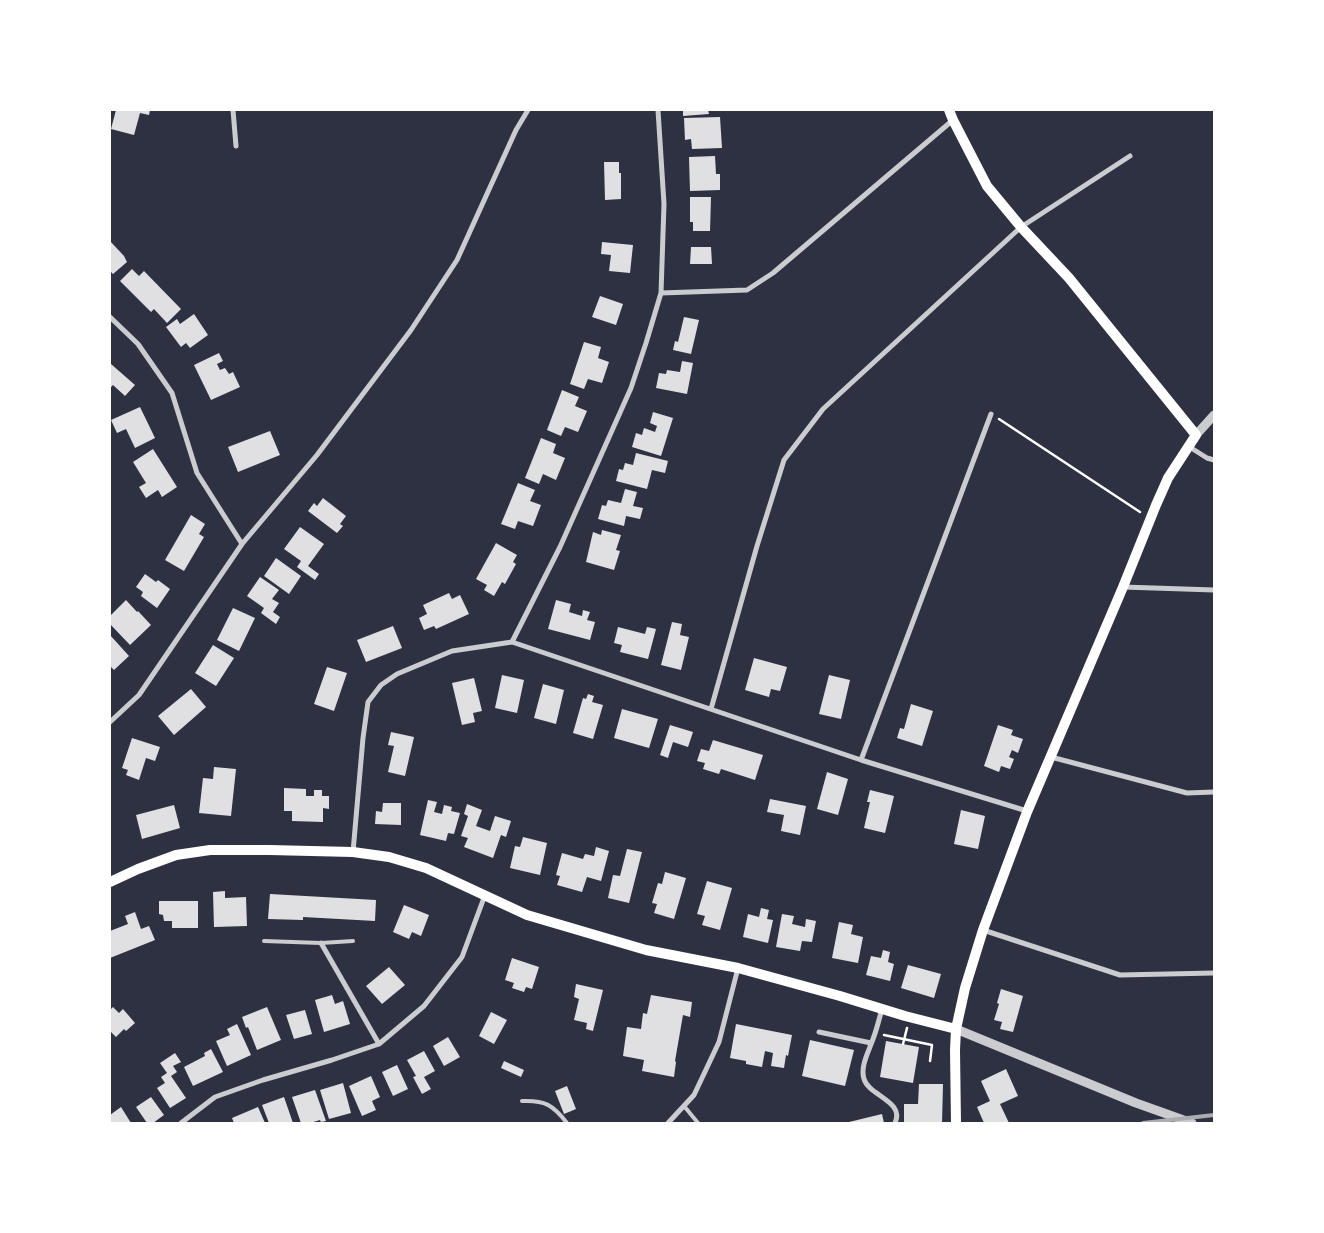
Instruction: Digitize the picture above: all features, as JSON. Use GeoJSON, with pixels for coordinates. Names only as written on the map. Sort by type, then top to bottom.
{"type":"FeatureCollection","features":[{"type":"Feature","properties":{"kind":"main road"},"geometry":{"type":"LineString","coordinates":[[951,115],[987,186],[1070,278],[1196,435],[1168,478],[1150,518],[1123,587],[1027,812],[983,930],[965,988],[956,1029],[956,1123]]}},
{"type":"Feature","properties":{"kind":"main road"},"geometry":{"type":"LineString","coordinates":[[110,882],[176,855],[210,850],[353,852],[390,857],[426,868],[527,915],[637,948],[738,968],[956,1029]]}},
{"type":"Feature","properties":{"kind":"street"},"geometry":{"type":"LineString","coordinates":[[233,110],[236,146]]}},
{"type":"Feature","properties":{"kind":"street"},"geometry":{"type":"LineString","coordinates":[[110,722],[139,695],[242,544],[317,454],[411,330],[457,260],[516,130],[528,110]]}},
{"type":"Feature","properties":{"kind":"street"},"geometry":{"type":"LineString","coordinates":[[512,642],[560,547],[631,388],[646,344],[660,293],[664,204],[658,110]]}},
{"type":"Feature","properties":{"kind":"street"},"geometry":{"type":"LineString","coordinates":[[660,293],[748,290],[773,273],[951,115]]}},
{"type":"Feature","properties":{"kind":"street"},"geometry":{"type":"LineString","coordinates":[[711,709],[784,460],[823,409],[1022,227],[1130,156]]}},
{"type":"Feature","properties":{"kind":"street"},"geometry":{"type":"LineString","coordinates":[[110,317],[138,344],[172,393],[197,473],[242,544]]}},
{"type":"Feature","properties":{"kind":"street"},"geometry":{"type":"LineString","coordinates":[[862,760],[991,414]]}},
{"type":"Feature","properties":{"kind":"street"},"geometry":{"type":"LineString","coordinates":[[1196,435],[1214,415]]}},
{"type":"Feature","properties":{"kind":"street"},"geometry":{"type":"LineString","coordinates":[[1188,446],[1207,458],[1214,460]]}},
{"type":"Feature","properties":{"kind":"street"},"geometry":{"type":"LineString","coordinates":[[1123,587],[1214,590]]}},
{"type":"Feature","properties":{"kind":"street"},"geometry":{"type":"LineString","coordinates":[[353,852],[363,738],[368,702],[372,696],[381,685],[397,674],[452,651],[512,642],[862,760],[1027,812]]}},
{"type":"Feature","properties":{"kind":"street"},"geometry":{"type":"LineString","coordinates":[[1050,757],[1187,793],[1214,792]]}},
{"type":"Feature","properties":{"kind":"street"},"geometry":{"type":"LineString","coordinates":[[181,1123],[216,1097],[379,1044],[424,1006],[462,956],[485,895]]}},
{"type":"Feature","properties":{"kind":"street"},"geometry":{"type":"LineString","coordinates":[[983,930],[1120,975],[1214,973]]}},
{"type":"Feature","properties":{"kind":"street"},"geometry":{"type":"LineString","coordinates":[[321,943],[379,1044]]}},
{"type":"Feature","properties":{"kind":"street"},"geometry":{"type":"LineString","coordinates":[[668,1123],[694,1095],[718,1042],[738,968]]}},
{"type":"Feature","properties":{"kind":"street"},"geometry":{"type":"LineString","coordinates":[[882,1009],[864,1065],[864,1080],[872,1090],[887,1099],[896,1111],[897,1118],[895,1123]]}},
{"type":"Feature","properties":{"kind":"street"},"geometry":{"type":"LineString","coordinates":[[956,1029],[1136,1103],[1192,1123]]}},
{"type":"Feature","properties":{"kind":"street"},"geometry":{"type":"LineString","coordinates":[[819,1032],[872,1043]]}},
{"type":"Feature","properties":{"kind":"lane"},"geometry":{"type":"LineString","coordinates":[[264,941],[321,943],[353,941]]}},
{"type":"Feature","properties":{"kind":"lane"},"geometry":{"type":"LineString","coordinates":[[522,1100],[537,1100],[555,1108],[567,1123]]}},
{"type":"Feature","properties":{"kind":"lane"},"geometry":{"type":"LineString","coordinates":[[684,1106],[698,1123]]}},
{"type":"Feature","properties":{"kind":"path"},"geometry":{"type":"LineString","coordinates":[[991,414],[1150,518]]}},
{"type":"Feature","properties":{"kind":"path"},"geometry":{"type":"LineString","coordinates":[[903,1044],[909,1017]]}},
{"type":"Feature","properties":{"kind":"path"},"geometry":{"type":"LineString","coordinates":[[875,1034],[932,1045],[930,1061]]}},
{"type":"Feature","properties":{"kind":"building"},"geometry":{"type":"Polygon","coordinates":[[[116,110],[150,110],[149,115],[140,113],[134,135],[111,129],[116,110]]]}},
{"type":"Feature","properties":{"kind":"building"},"geometry":{"type":"Polygon","coordinates":[[[683,110],[708,110],[709,114],[683,116],[683,110]]]}},
{"type":"Feature","properties":{"kind":"building"},"geometry":{"type":"Polygon","coordinates":[[[720,117],[722,148],[692,149],[691,139],[685,140],[684,118],[720,117]]]}},
{"type":"Feature","properties":{"kind":"building"},"geometry":{"type":"Polygon","coordinates":[[[715,156],[716,174],[720,174],[720,190],[690,191],[689,157],[715,156]]]}},
{"type":"Feature","properties":{"kind":"building"},"geometry":{"type":"Polygon","coordinates":[[[604,162],[619,162],[621,199],[605,200],[604,162]]]}},
{"type":"Feature","properties":{"kind":"building"},"geometry":{"type":"Polygon","coordinates":[[[690,197],[711,197],[710,231],[693,231],[693,222],[690,222],[690,197]]]}},
{"type":"Feature","properties":{"kind":"building"},"geometry":{"type":"Polygon","coordinates":[[[110,241],[127,262],[113,274],[110,271],[110,241]]]}},
{"type":"Feature","properties":{"kind":"building"},"geometry":{"type":"Polygon","coordinates":[[[602,242],[633,245],[630,273],[609,271],[611,255],[601,254],[602,242]]]}},
{"type":"Feature","properties":{"kind":"building"},"geometry":{"type":"Polygon","coordinates":[[[691,247],[711,247],[712,264],[690,264],[691,247]]]}},
{"type":"Feature","properties":{"kind":"building"},"geometry":{"type":"Polygon","coordinates":[[[132,269],[139,276],[144,271],[181,309],[167,323],[154,309],[151,312],[120,281],[132,269]]]}},
{"type":"Feature","properties":{"kind":"building"},"geometry":{"type":"Polygon","coordinates":[[[600,296],[623,304],[616,325],[592,317],[600,296]]]}},
{"type":"Feature","properties":{"kind":"building"},"geometry":{"type":"Polygon","coordinates":[[[194,314],[208,335],[190,348],[186,343],[181,347],[166,327],[177,319],[180,324],[194,314]]]}},
{"type":"Feature","properties":{"kind":"building"},"geometry":{"type":"Polygon","coordinates":[[[684,317],[699,320],[691,354],[673,350],[675,341],[678,342],[684,317]]]}},
{"type":"Feature","properties":{"kind":"building"},"geometry":{"type":"Polygon","coordinates":[[[584,342],[601,347],[598,358],[609,362],[602,383],[588,379],[584,389],[570,384],[584,342]]]}},
{"type":"Feature","properties":{"kind":"building"},"geometry":{"type":"Polygon","coordinates":[[[219,353],[223,361],[217,364],[220,370],[225,368],[229,374],[233,372],[240,387],[211,400],[194,365],[219,353]]]}},
{"type":"Feature","properties":{"kind":"building"},"geometry":{"type":"Polygon","coordinates":[[[682,361],[693,363],[687,394],[656,388],[659,373],[666,374],[667,370],[680,372],[682,361]]]}},
{"type":"Feature","properties":{"kind":"building"},"geometry":{"type":"Polygon","coordinates":[[[111,364],[135,385],[125,396],[113,385],[110,388],[111,364]]]}},
{"type":"Feature","properties":{"kind":"building"},"geometry":{"type":"Polygon","coordinates":[[[562,390],[579,397],[575,406],[587,411],[578,432],[565,427],[561,436],[547,430],[562,390]]]}},
{"type":"Feature","properties":{"kind":"building"},"geometry":{"type":"Polygon","coordinates":[[[140,407],[155,438],[135,448],[126,429],[117,433],[111,420],[140,407]]]}},
{"type":"Feature","properties":{"kind":"building"},"geometry":{"type":"Polygon","coordinates":[[[653,412],[673,418],[661,456],[632,447],[636,433],[642,435],[644,428],[655,432],[657,426],[650,423],[653,412]]]}},
{"type":"Feature","properties":{"kind":"building"},"geometry":{"type":"Polygon","coordinates":[[[270,431],[280,455],[238,472],[228,447],[270,431]]]}},
{"type":"Feature","properties":{"kind":"building"},"geometry":{"type":"Polygon","coordinates":[[[541,438],[556,444],[553,453],[565,458],[556,480],[543,474],[539,484],[525,478],[541,438]]]}},
{"type":"Feature","properties":{"kind":"building"},"geometry":{"type":"Polygon","coordinates":[[[153,449],[177,487],[162,497],[158,490],[146,498],[139,487],[146,483],[133,462],[153,449]]]}},
{"type":"Feature","properties":{"kind":"building"},"geometry":{"type":"Polygon","coordinates":[[[636,453],[668,461],[665,473],[652,470],[647,489],[616,481],[619,469],[623,470],[625,463],[633,465],[636,453]]]}},
{"type":"Feature","properties":{"kind":"building"},"geometry":{"type":"Polygon","coordinates":[[[518,483],[535,490],[530,501],[541,505],[533,526],[518,521],[515,529],[501,524],[518,483]]]}},
{"type":"Feature","properties":{"kind":"building"},"geometry":{"type":"Polygon","coordinates":[[[625,489],[637,492],[633,506],[643,508],[640,519],[626,516],[624,526],[598,519],[602,505],[606,506],[608,500],[621,503],[625,489]]]}},
{"type":"Feature","properties":{"kind":"building"},"geometry":{"type":"Polygon","coordinates":[[[323,498],[346,516],[340,524],[343,526],[337,533],[308,511],[314,503],[317,506],[323,498]]]}},
{"type":"Feature","properties":{"kind":"building"},"geometry":{"type":"Polygon","coordinates":[[[191,515],[205,524],[199,534],[204,537],[184,571],[165,560],[191,515]]]}},
{"type":"Feature","properties":{"kind":"building"},"geometry":{"type":"Polygon","coordinates":[[[300,527],[324,544],[308,566],[319,574],[315,580],[297,567],[301,561],[284,549],[300,527]]]}},
{"type":"Feature","properties":{"kind":"building"},"geometry":{"type":"Polygon","coordinates":[[[602,530],[621,535],[616,550],[620,551],[614,570],[586,562],[593,532],[601,535],[602,530]]]}},
{"type":"Feature","properties":{"kind":"building"},"geometry":{"type":"Polygon","coordinates":[[[496,543],[517,555],[513,562],[516,564],[505,584],[502,582],[494,596],[484,590],[487,585],[476,579],[496,543]]]}},
{"type":"Feature","properties":{"kind":"building"},"geometry":{"type":"Polygon","coordinates":[[[276,558],[301,576],[289,594],[264,576],[276,558]]]}},
{"type":"Feature","properties":{"kind":"building"},"geometry":{"type":"Polygon","coordinates":[[[145,574],[156,582],[158,580],[170,589],[157,608],[141,596],[143,592],[136,587],[145,574]]]}},
{"type":"Feature","properties":{"kind":"building"},"geometry":{"type":"Polygon","coordinates":[[[260,577],[279,590],[272,599],[279,603],[273,612],[280,617],[276,624],[261,613],[264,608],[247,596],[260,577]]]}},
{"type":"Feature","properties":{"kind":"building"},"geometry":{"type":"Polygon","coordinates":[[[449,593],[452,599],[460,595],[469,614],[436,629],[434,626],[424,630],[419,618],[427,614],[423,605],[449,593]]]}},
{"type":"Feature","properties":{"kind":"building"},"geometry":{"type":"Polygon","coordinates":[[[126,600],[151,625],[130,645],[110,624],[110,616],[126,600]]]}},
{"type":"Feature","properties":{"kind":"building"},"geometry":{"type":"Polygon","coordinates":[[[556,600],[571,604],[569,612],[582,616],[583,610],[590,612],[587,620],[595,622],[590,640],[548,629],[556,600]]]}},
{"type":"Feature","properties":{"kind":"building"},"geometry":{"type":"Polygon","coordinates":[[[233,608],[255,618],[239,651],[217,640],[233,608]]]}},
{"type":"Feature","properties":{"kind":"building"},"geometry":{"type":"Polygon","coordinates":[[[672,622],[682,624],[680,635],[689,637],[681,670],[661,665],[672,622]]]}},
{"type":"Feature","properties":{"kind":"building"},"geometry":{"type":"Polygon","coordinates":[[[393,626],[402,648],[366,662],[357,640],[393,626]]]}},
{"type":"Feature","properties":{"kind":"building"},"geometry":{"type":"Polygon","coordinates":[[[618,627],[645,634],[647,627],[656,629],[648,659],[620,652],[622,645],[614,643],[618,627]]]}},
{"type":"Feature","properties":{"kind":"building"},"geometry":{"type":"Polygon","coordinates":[[[110,635],[129,656],[114,670],[110,666],[110,635]]]}},
{"type":"Feature","properties":{"kind":"building"},"geometry":{"type":"Polygon","coordinates":[[[213,645],[234,658],[216,686],[195,673],[213,645]]]}},
{"type":"Feature","properties":{"kind":"building"},"geometry":{"type":"Polygon","coordinates":[[[754,658],[787,667],[780,691],[771,689],[769,697],[745,690],[754,658]]]}},
{"type":"Feature","properties":{"kind":"building"},"geometry":{"type":"Polygon","coordinates":[[[327,667],[347,673],[334,711],[314,704],[327,667]]]}},
{"type":"Feature","properties":{"kind":"building"},"geometry":{"type":"Polygon","coordinates":[[[502,675],[524,680],[517,713],[495,708],[502,675]]]}},
{"type":"Feature","properties":{"kind":"building"},"geometry":{"type":"Polygon","coordinates":[[[829,675],[850,680],[841,719],[819,714],[829,675]]]}},
{"type":"Feature","properties":{"kind":"building"},"geometry":{"type":"Polygon","coordinates":[[[474,678],[482,711],[473,713],[475,722],[462,725],[452,683],[474,678]]]}},
{"type":"Feature","properties":{"kind":"building"},"geometry":{"type":"Polygon","coordinates":[[[543,684],[564,690],[556,724],[534,718],[543,684]]]}},
{"type":"Feature","properties":{"kind":"building"},"geometry":{"type":"Polygon","coordinates":[[[191,689],[206,707],[174,735],[158,716],[191,689]]]}},
{"type":"Feature","properties":{"kind":"building"},"geometry":{"type":"Polygon","coordinates":[[[588,694],[594,696],[592,702],[603,705],[593,739],[573,733],[583,698],[586,699],[588,694]]]}},
{"type":"Feature","properties":{"kind":"building"},"geometry":{"type":"Polygon","coordinates":[[[911,704],[933,711],[922,746],[897,738],[900,728],[904,729],[911,704]]]}},
{"type":"Feature","properties":{"kind":"building"},"geometry":{"type":"Polygon","coordinates":[[[622,709],[658,719],[649,748],[614,738],[622,709]]]}},
{"type":"Feature","properties":{"kind":"building"},"geometry":{"type":"Polygon","coordinates":[[[670,725],[693,732],[688,747],[673,742],[668,758],[660,755],[670,725]]]}},
{"type":"Feature","properties":{"kind":"building"},"geometry":{"type":"Polygon","coordinates":[[[998,725],[1013,730],[1011,735],[1023,739],[1018,753],[1012,750],[1009,757],[1014,759],[1010,769],[1001,766],[999,772],[984,766],[998,725]]]}},
{"type":"Feature","properties":{"kind":"building"},"geometry":{"type":"Polygon","coordinates":[[[391,732],[414,737],[405,776],[388,772],[394,746],[388,745],[391,732]]]}},
{"type":"Feature","properties":{"kind":"building"},"geometry":{"type":"Polygon","coordinates":[[[132,738],[160,747],[155,761],[146,758],[139,780],[126,775],[128,770],[122,768],[132,738]]]}},
{"type":"Feature","properties":{"kind":"building"},"geometry":{"type":"Polygon","coordinates":[[[713,740],[763,755],[755,780],[721,769],[719,774],[703,769],[705,763],[697,761],[701,749],[709,751],[713,740]]]}},
{"type":"Feature","properties":{"kind":"building"},"geometry":{"type":"Polygon","coordinates":[[[214,767],[236,769],[231,816],[199,813],[203,778],[213,779],[214,767]]]}},
{"type":"Feature","properties":{"kind":"building"},"geometry":{"type":"Polygon","coordinates":[[[827,772],[848,779],[838,815],[817,809],[827,772]]]}},
{"type":"Feature","properties":{"kind":"building"},"geometry":{"type":"Polygon","coordinates":[[[284,788],[306,789],[306,796],[314,796],[314,790],[322,790],[322,796],[329,796],[329,809],[323,808],[323,822],[292,821],[292,811],[284,811],[284,788]]]}},
{"type":"Feature","properties":{"kind":"building"},"geometry":{"type":"Polygon","coordinates":[[[870,790],[894,796],[885,833],[864,828],[870,802],[867,802],[870,790]]]}},
{"type":"Feature","properties":{"kind":"building"},"geometry":{"type":"Polygon","coordinates":[[[770,799],[806,806],[800,835],[781,831],[784,815],[767,812],[770,799]]]}},
{"type":"Feature","properties":{"kind":"building"},"geometry":{"type":"Polygon","coordinates":[[[428,800],[437,802],[434,812],[442,814],[444,805],[452,807],[451,811],[460,813],[454,834],[448,833],[446,841],[420,835],[428,800]]]}},
{"type":"Feature","properties":{"kind":"building"},"geometry":{"type":"Polygon","coordinates":[[[383,803],[401,803],[401,825],[375,824],[376,811],[382,812],[383,803]]]}},
{"type":"Feature","properties":{"kind":"building"},"geometry":{"type":"Polygon","coordinates":[[[467,804],[482,810],[476,826],[490,831],[495,816],[511,821],[506,837],[501,835],[493,858],[464,847],[468,838],[461,836],[468,816],[464,814],[467,804]]]}},
{"type":"Feature","properties":{"kind":"building"},"geometry":{"type":"Polygon","coordinates":[[[174,805],[180,828],[142,839],[136,815],[174,805]]]}},
{"type":"Feature","properties":{"kind":"building"},"geometry":{"type":"Polygon","coordinates":[[[961,810],[985,816],[978,849],[954,844],[961,810]]]}},
{"type":"Feature","properties":{"kind":"building"},"geometry":{"type":"Polygon","coordinates":[[[523,837],[547,843],[540,875],[510,868],[515,846],[520,847],[523,837]]]}},
{"type":"Feature","properties":{"kind":"building"},"geometry":{"type":"Polygon","coordinates":[[[596,847],[609,851],[601,881],[587,877],[582,892],[557,885],[560,876],[556,875],[562,853],[583,859],[585,854],[594,856],[596,847]]]}},
{"type":"Feature","properties":{"kind":"building"},"geometry":{"type":"Polygon","coordinates":[[[627,849],[642,852],[629,903],[608,898],[613,875],[620,876],[627,849]]]}},
{"type":"Feature","properties":{"kind":"building"},"geometry":{"type":"Polygon","coordinates":[[[665,872],[686,878],[674,919],[654,913],[657,904],[652,903],[658,883],[662,884],[665,872]]]}},
{"type":"Feature","properties":{"kind":"building"},"geometry":{"type":"Polygon","coordinates":[[[707,881],[732,888],[720,930],[702,925],[705,916],[697,914],[707,881]]]}},
{"type":"Feature","properties":{"kind":"building"},"geometry":{"type":"Polygon","coordinates":[[[225,891],[225,898],[246,897],[247,926],[214,927],[213,892],[225,891]]]}},
{"type":"Feature","properties":{"kind":"building"},"geometry":{"type":"Polygon","coordinates":[[[270,894],[376,900],[375,921],[303,917],[303,920],[268,919],[270,894]]]}},
{"type":"Feature","properties":{"kind":"building"},"geometry":{"type":"Polygon","coordinates":[[[159,901],[198,901],[198,928],[172,928],[172,921],[164,921],[163,915],[159,914],[159,901]]]}},
{"type":"Feature","properties":{"kind":"building"},"geometry":{"type":"Polygon","coordinates":[[[404,905],[429,915],[421,936],[412,932],[409,939],[393,932],[404,905]]]}},
{"type":"Feature","properties":{"kind":"building"},"geometry":{"type":"Polygon","coordinates":[[[761,908],[769,910],[767,919],[773,920],[768,943],[743,937],[748,914],[759,917],[761,908]]]}},
{"type":"Feature","properties":{"kind":"building"},"geometry":{"type":"Polygon","coordinates":[[[135,912],[141,929],[149,926],[155,940],[110,958],[110,931],[128,924],[125,916],[135,912]]]}},
{"type":"Feature","properties":{"kind":"building"},"geometry":{"type":"Polygon","coordinates":[[[782,914],[794,916],[792,924],[805,927],[806,919],[816,921],[812,942],[802,941],[800,951],[776,947],[782,914]]]}},
{"type":"Feature","properties":{"kind":"building"},"geometry":{"type":"Polygon","coordinates":[[[839,922],[853,925],[851,934],[863,937],[858,963],[832,958],[839,922]]]}},
{"type":"Feature","properties":{"kind":"building"},"geometry":{"type":"Polygon","coordinates":[[[883,950],[890,952],[888,962],[894,964],[890,981],[866,975],[871,956],[881,958],[883,950]]]}},
{"type":"Feature","properties":{"kind":"building"},"geometry":{"type":"Polygon","coordinates":[[[512,958],[539,967],[532,989],[526,987],[524,992],[512,988],[514,983],[505,980],[512,958]]]}},
{"type":"Feature","properties":{"kind":"building"},"geometry":{"type":"Polygon","coordinates":[[[908,965],[941,974],[934,998],[901,988],[908,965]]]}},
{"type":"Feature","properties":{"kind":"building"},"geometry":{"type":"Polygon","coordinates":[[[389,967],[405,985],[382,1004],[366,986],[389,967]]]}},
{"type":"Feature","properties":{"kind":"building"},"geometry":{"type":"Polygon","coordinates":[[[576,984],[603,990],[593,1031],[586,1029],[587,1023],[574,1020],[579,999],[574,997],[576,984]]]}},
{"type":"Feature","properties":{"kind":"building"},"geometry":{"type":"Polygon","coordinates":[[[1001,989],[1023,996],[1013,1032],[1000,1029],[1002,1022],[994,1020],[1001,989]]]}},
{"type":"Feature","properties":{"kind":"building"},"geometry":{"type":"Polygon","coordinates":[[[332,995],[335,1004],[343,1001],[350,1024],[324,1032],[315,1000],[332,995]]]}},
{"type":"Feature","properties":{"kind":"building"},"geometry":{"type":"Polygon","coordinates":[[[651,995],[692,1002],[690,1017],[683,1015],[674,1077],[642,1071],[644,1060],[623,1056],[627,1027],[641,1029],[643,1013],[647,1014],[651,995]]]}},
{"type":"Feature","properties":{"kind":"building"},"geometry":{"type":"Polygon","coordinates":[[[113,1007],[119,1013],[123,1009],[135,1023],[126,1031],[124,1029],[116,1037],[110,1031],[110,1010],[113,1007]]]}},
{"type":"Feature","properties":{"kind":"building"},"geometry":{"type":"Polygon","coordinates":[[[267,1007],[281,1040],[257,1050],[242,1017],[267,1007]]]}},
{"type":"Feature","properties":{"kind":"building"},"geometry":{"type":"Polygon","coordinates":[[[305,1010],[312,1034],[294,1039],[286,1015],[305,1010]]]}},
{"type":"Feature","properties":{"kind":"building"},"geometry":{"type":"Polygon","coordinates":[[[491,1012],[507,1020],[494,1044],[479,1036],[491,1012]]]}},
{"type":"Feature","properties":{"kind":"building"},"geometry":{"type":"Polygon","coordinates":[[[237,1024],[251,1055],[227,1066],[216,1041],[230,1035],[227,1029],[237,1024]]]}},
{"type":"Feature","properties":{"kind":"building"},"geometry":{"type":"Polygon","coordinates":[[[736,1024],[792,1035],[784,1068],[771,1066],[773,1053],[765,1051],[762,1067],[730,1058],[736,1024]]]}},
{"type":"Feature","properties":{"kind":"building"},"geometry":{"type":"Polygon","coordinates":[[[448,1037],[460,1057],[444,1066],[433,1046],[448,1037]]]}},
{"type":"Feature","properties":{"kind":"building"},"geometry":{"type":"Polygon","coordinates":[[[810,1040],[854,1050],[845,1086],[802,1076],[810,1040]]]}},
{"type":"Feature","properties":{"kind":"building"},"geometry":{"type":"Polygon","coordinates":[[[886,1041],[919,1047],[913,1083],[880,1077],[886,1041]]]}},
{"type":"Feature","properties":{"kind":"building"},"geometry":{"type":"Polygon","coordinates":[[[211,1049],[223,1072],[193,1086],[184,1067],[205,1056],[204,1053],[211,1049]]]}},
{"type":"Feature","properties":{"kind":"building"},"geometry":{"type":"Polygon","coordinates":[[[424,1051],[435,1071],[424,1077],[431,1089],[422,1094],[413,1077],[416,1076],[407,1060],[424,1051]]]}},
{"type":"Feature","properties":{"kind":"building"},"geometry":{"type":"Polygon","coordinates":[[[175,1053],[181,1062],[173,1066],[177,1072],[171,1076],[186,1098],[170,1108],[157,1088],[165,1083],[161,1077],[167,1073],[160,1063],[175,1053]]]}},
{"type":"Feature","properties":{"kind":"building"},"geometry":{"type":"Polygon","coordinates":[[[504,1061],[524,1070],[521,1077],[501,1068],[504,1061]]]}},
{"type":"Feature","properties":{"kind":"building"},"geometry":{"type":"Polygon","coordinates":[[[397,1065],[408,1089],[393,1096],[382,1072],[397,1065]]]}},
{"type":"Feature","properties":{"kind":"building"},"geometry":{"type":"Polygon","coordinates":[[[1006,1069],[1018,1096],[1000,1104],[1009,1123],[984,1123],[977,1107],[990,1101],[981,1081],[1006,1069]]]}},
{"type":"Feature","properties":{"kind":"building"},"geometry":{"type":"Polygon","coordinates":[[[371,1076],[380,1097],[372,1101],[376,1110],[362,1116],[349,1086],[371,1076]]]}},
{"type":"Feature","properties":{"kind":"building"},"geometry":{"type":"Polygon","coordinates":[[[343,1083],[351,1113],[329,1119],[320,1090],[343,1083]]]}},
{"type":"Feature","properties":{"kind":"building"},"geometry":{"type":"Polygon","coordinates":[[[919,1084],[943,1084],[942,1123],[904,1123],[904,1104],[918,1104],[919,1084]]]}},
{"type":"Feature","properties":{"kind":"building"},"geometry":{"type":"Polygon","coordinates":[[[567,1086],[576,1109],[564,1114],[555,1091],[567,1086]]]}},
{"type":"Feature","properties":{"kind":"building"},"geometry":{"type":"Polygon","coordinates":[[[315,1090],[326,1121],[301,1123],[292,1097],[315,1090]]]}},
{"type":"Feature","properties":{"kind":"building"},"geometry":{"type":"Polygon","coordinates":[[[151,1097],[164,1115],[153,1123],[147,1123],[136,1107],[151,1097]]]}},
{"type":"Feature","properties":{"kind":"building"},"geometry":{"type":"Polygon","coordinates":[[[284,1097],[293,1123],[269,1123],[262,1105],[284,1097]]]}},
{"type":"Feature","properties":{"kind":"building"},"geometry":{"type":"Polygon","coordinates":[[[121,1107],[131,1123],[110,1123],[110,1115],[121,1107]]]}},
{"type":"Feature","properties":{"kind":"building"},"geometry":{"type":"Polygon","coordinates":[[[258,1107],[265,1123],[234,1123],[232,1118],[258,1107]]]}},
{"type":"Feature","properties":{"kind":"building"},"geometry":{"type":"Polygon","coordinates":[[[882,1114],[884,1123],[849,1123],[849,1122],[882,1114]]]}},
{"type":"Feature","properties":{"kind":"railway"},"geometry":{"type":"LineString","coordinates":[[1143,1123],[1214,1115]]}}]}
